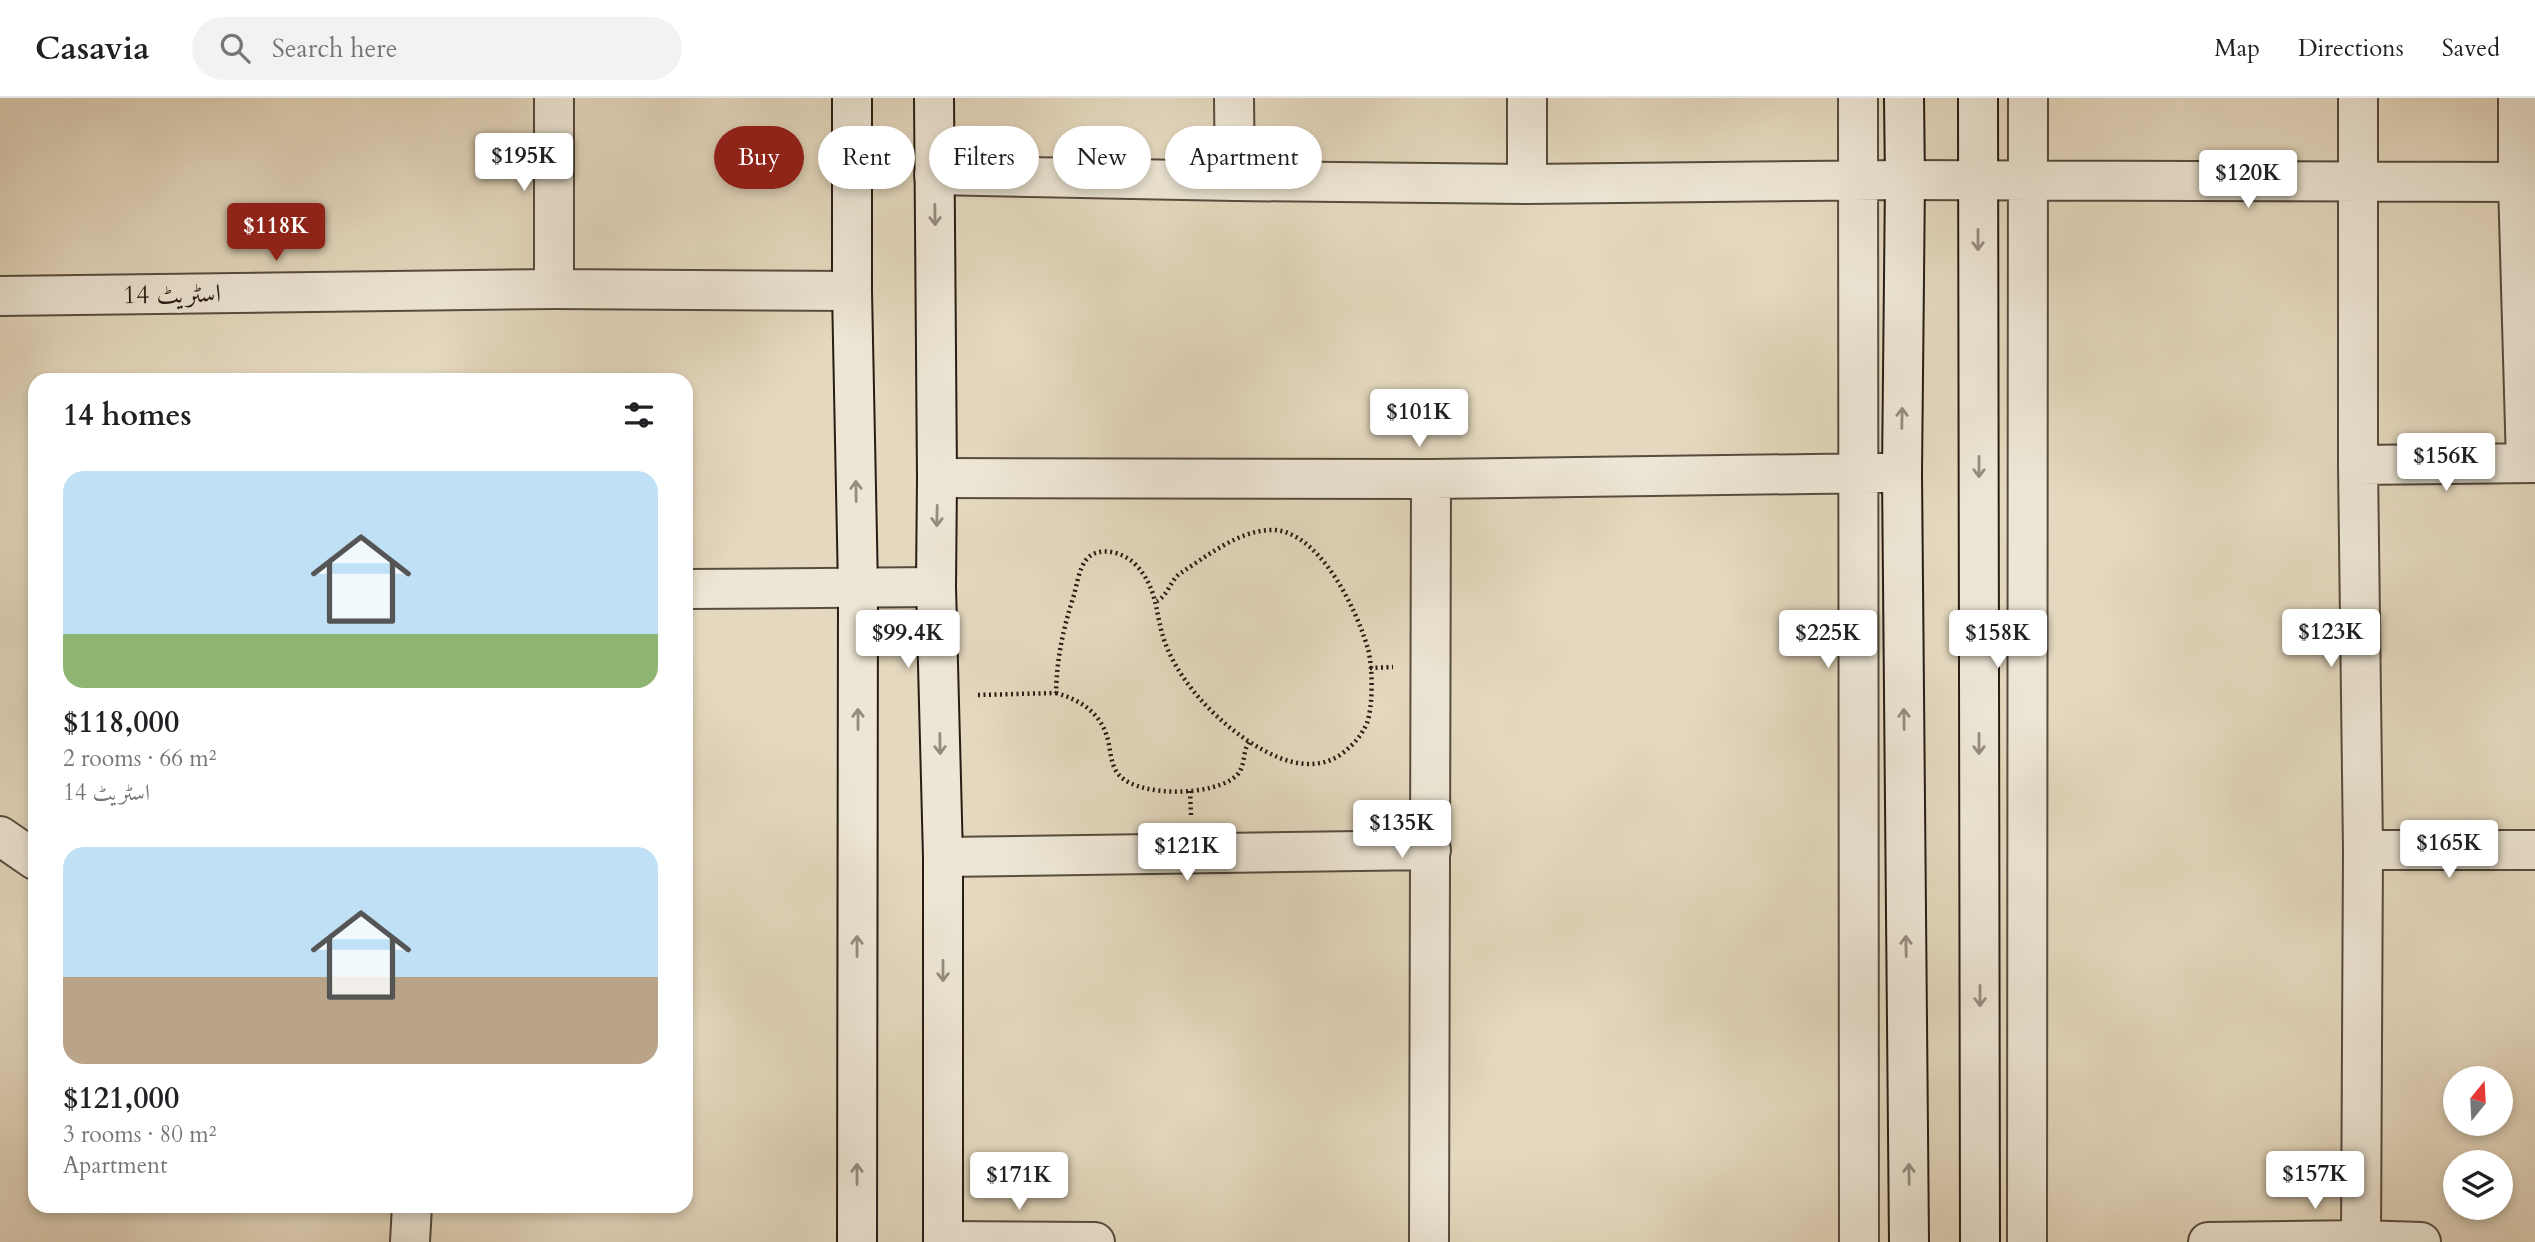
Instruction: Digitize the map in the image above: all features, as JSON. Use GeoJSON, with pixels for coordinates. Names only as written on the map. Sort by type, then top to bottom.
{"type":"FeatureCollection","features":[{"type":"Feature","properties":{"kind":"street"},"geometry":{"type":"LineString","coordinates":[[554,98],[554,289]]}},
{"type":"Feature","properties":{"kind":"street"},"geometry":{"type":"LineString","coordinates":[[852,98],[852,291],[858,588],[857,1242]]}},
{"type":"Feature","properties":{"kind":"street"},"geometry":{"type":"LineString","coordinates":[[934,98],[934,126]]}},
{"type":"Feature","properties":{"kind":"street"},"geometry":{"type":"LineString","coordinates":[[1234,98],[1234,126]]}},
{"type":"Feature","properties":{"kind":"street"},"geometry":{"type":"LineString","coordinates":[[1527,98],[1527,184]]}},
{"type":"Feature","properties":{"kind":"street"},"geometry":{"type":"LineString","coordinates":[[1858,98],[1859,1242]]}},
{"type":"Feature","properties":{"kind":"street"},"geometry":{"type":"LineString","coordinates":[[1904,98],[1902,473],[1909,1242]]}},
{"type":"Feature","properties":{"kind":"street"},"geometry":{"type":"LineString","coordinates":[[1978,98],[1980,1242]]}},
{"type":"Feature","properties":{"kind":"street"},"geometry":{"type":"LineString","coordinates":[[2027,1242],[2028,98]]}},
{"type":"Feature","properties":{"kind":"street"},"geometry":{"type":"LineString","coordinates":[[2358,98],[2358,465],[2363,850],[2361,1240]]}},
{"type":"Feature","properties":{"kind":"street"},"geometry":{"type":"LineString","coordinates":[[2358,465],[2530,463],[2518,182],[2518,98]]}},
{"type":"Feature","properties":{"kind":"street"},"geometry":{"type":"LineString","coordinates":[[1039,177],[1165,180]]}},
{"type":"Feature","properties":{"kind":"street"},"geometry":{"type":"LineString","coordinates":[[1322,182],[2518,182]]}},
{"type":"Feature","properties":{"kind":"street"},"geometry":{"type":"LineString","coordinates":[[934,189],[936,587],[943,857],[943,1242],[1095,1242]]}},
{"type":"Feature","properties":{"kind":"street","name":"اسٹریٹ 14"},"geometry":{"type":"LineString","coordinates":[[0,296],[554,289],[852,291]]}},
{"type":"Feature","properties":{"kind":"street"},"geometry":{"type":"LineString","coordinates":[[937,478],[1431,479],[1902,473]]}},
{"type":"Feature","properties":{"kind":"street"},"geometry":{"type":"LineString","coordinates":[[1429,1242],[1431,479]]}},
{"type":"Feature","properties":{"kind":"street"},"geometry":{"type":"LineString","coordinates":[[693,589],[936,587]]}},
{"type":"Feature","properties":{"kind":"street"},"geometry":{"type":"LineString","coordinates":[[0,836],[28,855]]}},
{"type":"Feature","properties":{"kind":"street"},"geometry":{"type":"LineString","coordinates":[[943,857],[1432,850]]}},
{"type":"Feature","properties":{"kind":"street"},"geometry":{"type":"LineString","coordinates":[[2363,850],[2535,850]]}},
{"type":"Feature","properties":{"kind":"street"},"geometry":{"type":"LineString","coordinates":[[410,1242],[412,1213]]}},
{"type":"Feature","properties":{"kind":"street"},"geometry":{"type":"LineString","coordinates":[[2208,1242],[2421,1242]]}},
{"type":"Feature","properties":{"kind":"path"},"geometry":{"type":"LineString","coordinates":[[1056,693],[1059,645],[1079,578],[1088,558],[1101,552],[1114,552],[1132,562],[1149,582],[1157,601],[1166,646],[1182,675],[1198,696],[1234,731],[1274,756],[1303,765],[1332,761],[1354,746],[1367,722],[1371,694],[1369,652],[1344,593],[1327,566],[1308,545],[1289,533],[1270,530],[1251,534],[1228,543],[1179,574],[1173,579],[1165,595],[1157,601]]}},
{"type":"Feature","properties":{"kind":"path"},"geometry":{"type":"LineString","coordinates":[[939,697],[1056,693],[1069,697],[1098,716],[1106,730],[1117,774],[1125,780],[1156,790],[1176,792],[1207,789],[1235,777],[1240,771],[1244,748],[1249,742]]}}]}
